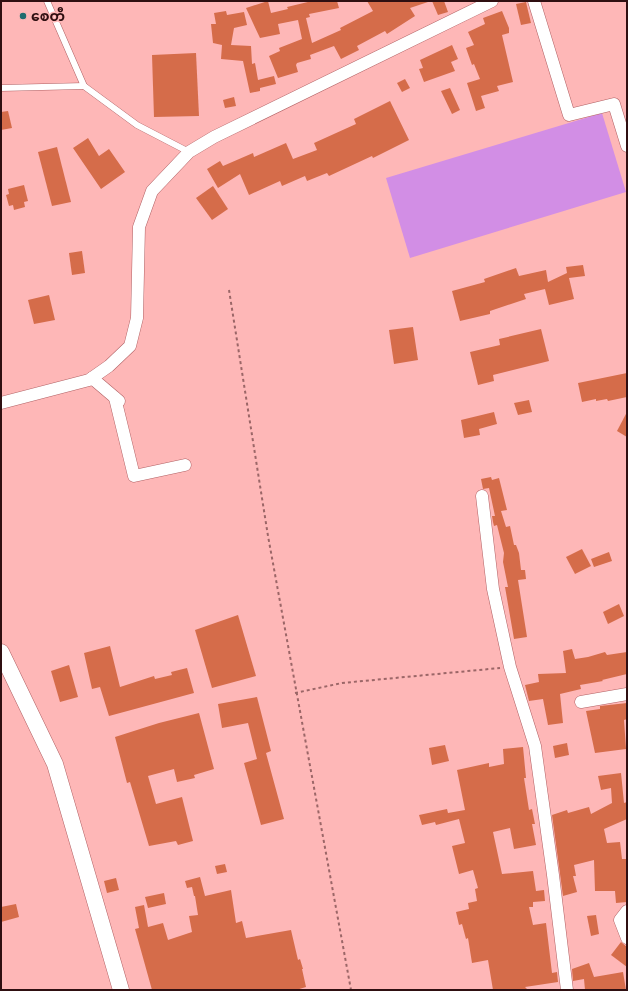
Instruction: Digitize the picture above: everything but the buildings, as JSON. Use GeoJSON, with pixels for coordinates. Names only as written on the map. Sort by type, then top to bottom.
{"type":"FeatureCollection","features":[{"type":"Feature","properties":{"kind":"street"},"geometry":{"type":"LineString","coordinates":[[1,403],[92,378],[109,366],[130,346],[137,318],[139,227],[152,191],[189,152],[475,5],[492,1]]}},
{"type":"Feature","properties":{"kind":"street"},"geometry":{"type":"LineString","coordinates":[[534,1],[569,115],[614,104],[627,146]]}},
{"type":"Feature","properties":{"kind":"street"},"geometry":{"type":"LineString","coordinates":[[92,378],[117,399],[134,476],[185,465]]}},
{"type":"Feature","properties":{"kind":"street"},"geometry":{"type":"LineString","coordinates":[[482,496],[493,589],[510,667],[535,746],[554,875],[567,990]]}},
{"type":"Feature","properties":{"kind":"street"},"geometry":{"type":"LineString","coordinates":[[1,652],[55,764],[121,990]]}},
{"type":"Feature","properties":{"kind":"street"},"geometry":{"type":"LineString","coordinates":[[581,702],[627,694]]}},
{"type":"Feature","properties":{"kind":"street"},"geometry":{"type":"LineString","coordinates":[[627,911],[620,920],[627,938]]}},
{"type":"Feature","properties":{"kind":"lane"},"geometry":{"type":"LineString","coordinates":[[47,1],[84,86],[137,125],[189,152]]}},
{"type":"Feature","properties":{"kind":"lane"},"geometry":{"type":"LineString","coordinates":[[1,88],[84,86]]}},
{"type":"Feature","properties":{"kind":"path"},"geometry":{"type":"LineString","coordinates":[[229,290],[268,536],[295,693],[351,990]]}},
{"type":"Feature","properties":{"kind":"path"},"geometry":{"type":"LineString","coordinates":[[295,693],[342,683],[510,667]]}},
{"type":"Feature","properties":{"kind":"shaded area"},"geometry":{"type":"Polygon","coordinates":[[[602,113],[626,192],[410,258],[386,178],[602,113]]]}},
{"type":"Feature","properties":{"kind":"place","name":"စေတီ"},"geometry":{"type":"Point","coordinates":[23,16]}}]}
